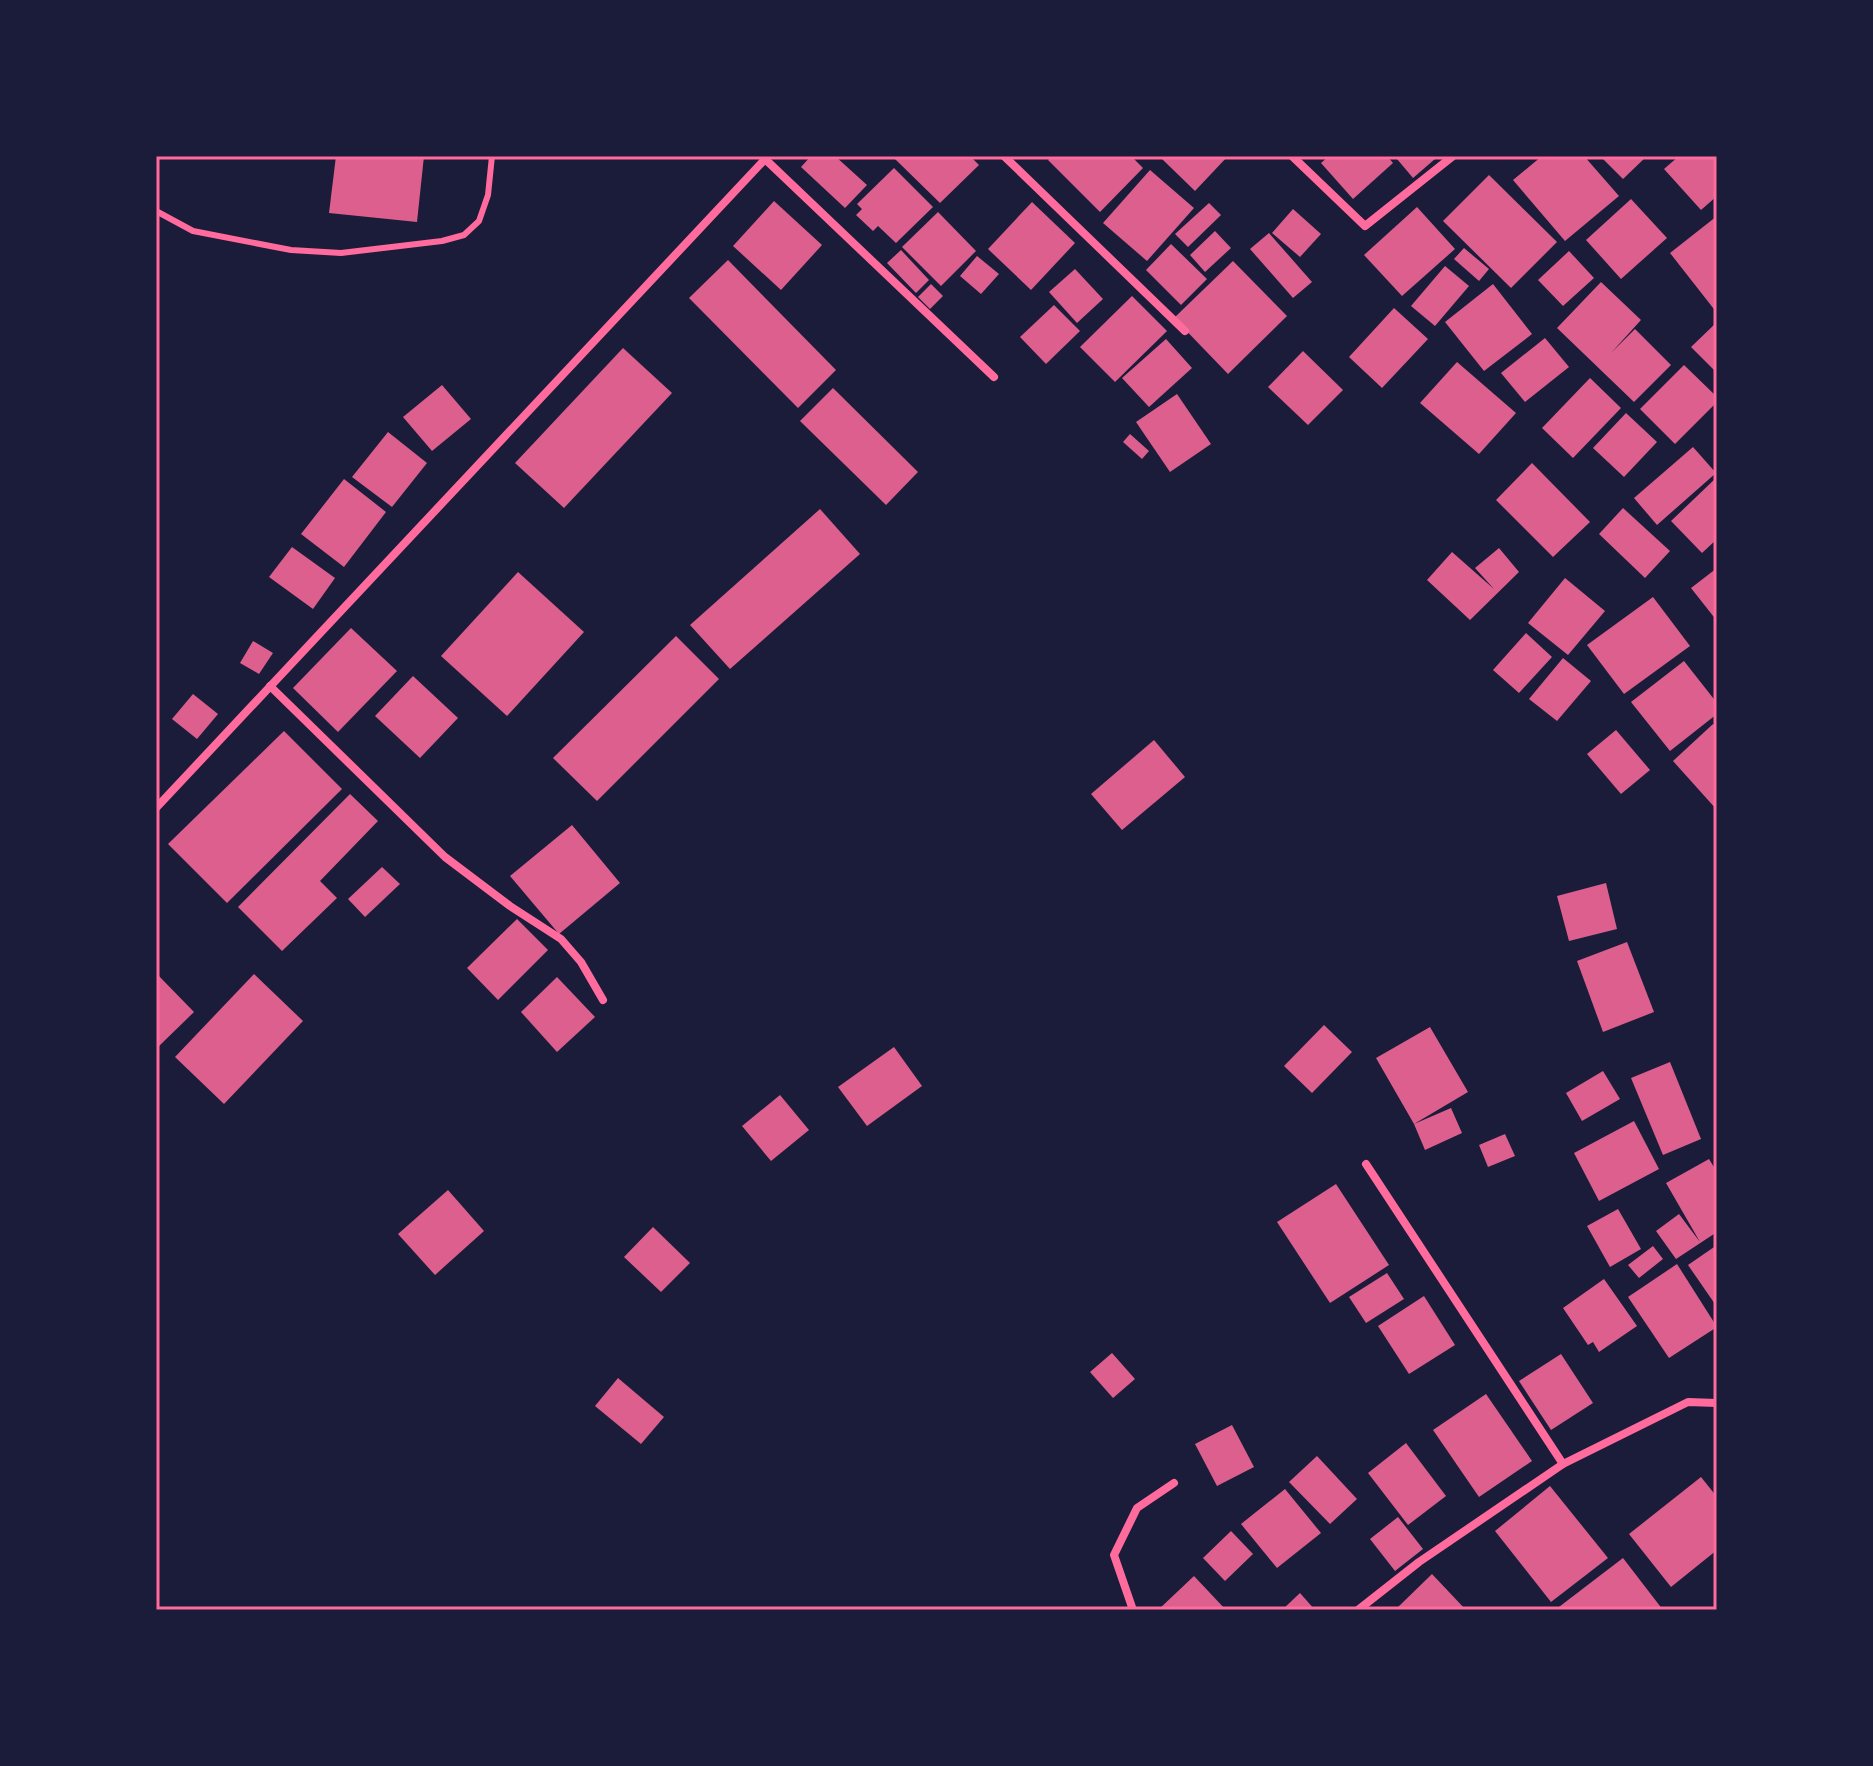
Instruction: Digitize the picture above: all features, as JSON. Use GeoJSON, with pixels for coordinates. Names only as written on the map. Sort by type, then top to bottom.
{"type":"FeatureCollection","features":[{"type":"Feature","properties":{"kind":"street"},"geometry":{"type":"LineString","coordinates":[[1004,156],[1185,331]]}},
{"type":"Feature","properties":{"kind":"street"},"geometry":{"type":"LineString","coordinates":[[1292,156],[1365,226],[1453,156]]}},
{"type":"Feature","properties":{"kind":"street"},"geometry":{"type":"LineString","coordinates":[[156,808],[767,158],[994,377]]}},
{"type":"Feature","properties":{"kind":"street"},"geometry":{"type":"LineString","coordinates":[[270,686],[445,857],[510,906],[561,939],[581,962],[603,1000]]}},
{"type":"Feature","properties":{"kind":"street"},"geometry":{"type":"LineString","coordinates":[[1366,1164],[1563,1464]]}},
{"type":"Feature","properties":{"kind":"street"},"geometry":{"type":"LineString","coordinates":[[1358,1610],[1419,1562],[1563,1464],[1688,1402],[1717,1403]]}},
{"type":"Feature","properties":{"kind":"street"},"geometry":{"type":"LineString","coordinates":[[1133,1610],[1114,1555],[1137,1508],[1174,1483]]}},
{"type":"Feature","properties":{"kind":"lane"},"geometry":{"type":"LineString","coordinates":[[156,211],[193,231],[291,250],[341,253],[442,241],[464,235],[479,221],[488,195],[492,156]]}},
{"type":"Feature","properties":{"kind":"building"},"geometry":{"type":"Polygon","coordinates":[[[336,156],[424,156],[417,222],[329,213],[336,156]]]}},
{"type":"Feature","properties":{"kind":"building"},"geometry":{"type":"Polygon","coordinates":[[[811,156],[835,156],[867,185],[845,208],[801,167],[811,156]]]}},
{"type":"Feature","properties":{"kind":"building"},"geometry":{"type":"Polygon","coordinates":[[[898,156],[970,156],[979,165],[940,203],[895,159],[898,156]]]}},
{"type":"Feature","properties":{"kind":"building"},"geometry":{"type":"Polygon","coordinates":[[[1052,156],[1131,156],[1143,168],[1100,212],[1048,160],[1052,156]]]}},
{"type":"Feature","properties":{"kind":"building"},"geometry":{"type":"Polygon","coordinates":[[[1165,156],[1228,156],[1195,191],[1162,159],[1165,156]]]}},
{"type":"Feature","properties":{"kind":"building"},"geometry":{"type":"Polygon","coordinates":[[[1329,156],[1387,156],[1393,163],[1353,199],[1321,163],[1329,156]]]}},
{"type":"Feature","properties":{"kind":"building"},"geometry":{"type":"Polygon","coordinates":[[[1401,156],[1432,156],[1435,159],[1413,178],[1397,159],[1401,156]]]}},
{"type":"Feature","properties":{"kind":"building"},"geometry":{"type":"Polygon","coordinates":[[[1542,156],[1584,156],[1619,196],[1565,241],[1513,180],[1542,156]]]}},
{"type":"Feature","properties":{"kind":"building"},"geometry":{"type":"Polygon","coordinates":[[[1600,156],[1647,156],[1623,179],[1600,156]]]}},
{"type":"Feature","properties":{"kind":"building"},"geometry":{"type":"Polygon","coordinates":[[[1679,156],[1717,156],[1717,196],[1701,210],[1664,169],[1679,156]]]}},
{"type":"Feature","properties":{"kind":"building"},"geometry":{"type":"Polygon","coordinates":[[[894,168],[933,207],[896,243],[878,226],[873,231],[856,215],[862,209],[857,204],[894,168]]]}},
{"type":"Feature","properties":{"kind":"building"},"geometry":{"type":"Polygon","coordinates":[[[1150,170],[1194,208],[1147,261],[1103,223],[1150,170]]]}},
{"type":"Feature","properties":{"kind":"building"},"geometry":{"type":"Polygon","coordinates":[[[1489,175],[1557,242],[1511,288],[1443,221],[1489,175]]]}},
{"type":"Feature","properties":{"kind":"building"},"geometry":{"type":"Polygon","coordinates":[[[1631,199],[1667,238],[1621,279],[1586,240],[1631,199]]]}},
{"type":"Feature","properties":{"kind":"building"},"geometry":{"type":"Polygon","coordinates":[[[774,201],[822,245],[781,290],[733,246],[774,201]]]}},
{"type":"Feature","properties":{"kind":"building"},"geometry":{"type":"Polygon","coordinates":[[[1032,202],[1075,243],[1031,290],[988,249],[1032,202]]]}},
{"type":"Feature","properties":{"kind":"building"},"geometry":{"type":"Polygon","coordinates":[[[1209,203],[1221,215],[1188,247],[1175,234],[1209,203]]]}},
{"type":"Feature","properties":{"kind":"building"},"geometry":{"type":"Polygon","coordinates":[[[1417,207],[1455,249],[1402,296],[1364,255],[1417,207]]]}},
{"type":"Feature","properties":{"kind":"building"},"geometry":{"type":"Polygon","coordinates":[[[1293,209],[1321,234],[1300,257],[1272,233],[1293,209]]]}},
{"type":"Feature","properties":{"kind":"building"},"geometry":{"type":"Polygon","coordinates":[[[938,212],[976,251],[941,286],[902,247],[938,212]]]}},
{"type":"Feature","properties":{"kind":"building"},"geometry":{"type":"Polygon","coordinates":[[[1717,216],[1717,313],[1670,253],[1717,216]]]}},
{"type":"Feature","properties":{"kind":"building"},"geometry":{"type":"Polygon","coordinates":[[[1215,231],[1231,248],[1205,272],[1190,255],[1215,231]]]}},
{"type":"Feature","properties":{"kind":"building"},"geometry":{"type":"Polygon","coordinates":[[[1269,233],[1312,282],[1293,298],[1250,249],[1269,233]]]}},
{"type":"Feature","properties":{"kind":"building"},"geometry":{"type":"Polygon","coordinates":[[[1171,244],[1207,279],[1181,305],[1146,270],[1171,244]]]}},
{"type":"Feature","properties":{"kind":"building"},"geometry":{"type":"Polygon","coordinates":[[[1464,248],[1489,269],[1479,281],[1454,259],[1464,248]]]}},
{"type":"Feature","properties":{"kind":"building"},"geometry":{"type":"Polygon","coordinates":[[[901,250],[929,280],[916,293],[887,263],[901,250]]]}},
{"type":"Feature","properties":{"kind":"building"},"geometry":{"type":"Polygon","coordinates":[[[1569,251],[1594,278],[1563,306],[1538,280],[1569,251]]]}},
{"type":"Feature","properties":{"kind":"building"},"geometry":{"type":"Polygon","coordinates":[[[977,256],[999,274],[981,294],[960,276],[977,256]]]}},
{"type":"Feature","properties":{"kind":"building"},"geometry":{"type":"Polygon","coordinates":[[[728,260],[836,370],[798,408],[689,298],[728,260]]]}},
{"type":"Feature","properties":{"kind":"building"},"geometry":{"type":"Polygon","coordinates":[[[1233,261],[1287,316],[1228,374],[1174,318],[1233,261]]]}},
{"type":"Feature","properties":{"kind":"building"},"geometry":{"type":"Polygon","coordinates":[[[1445,266],[1469,286],[1435,326],[1411,306],[1445,266]]]}},
{"type":"Feature","properties":{"kind":"building"},"geometry":{"type":"Polygon","coordinates":[[[1075,269],[1103,299],[1077,323],[1049,292],[1075,269]]]}},
{"type":"Feature","properties":{"kind":"building"},"geometry":{"type":"Polygon","coordinates":[[[1601,282],[1641,320],[1611,353],[1635,329],[1671,365],[1634,402],[1557,328],[1601,282]]]}},
{"type":"Feature","properties":{"kind":"building"},"geometry":{"type":"Polygon","coordinates":[[[931,284],[943,296],[930,309],[918,297],[931,284]]]}},
{"type":"Feature","properties":{"kind":"building"},"geometry":{"type":"Polygon","coordinates":[[[1493,284],[1532,334],[1484,371],[1445,322],[1493,284]]]}},
{"type":"Feature","properties":{"kind":"building"},"geometry":{"type":"Polygon","coordinates":[[[1132,296],[1167,331],[1115,382],[1080,347],[1132,296]]]}},
{"type":"Feature","properties":{"kind":"building"},"geometry":{"type":"Polygon","coordinates":[[[1054,305],[1080,331],[1046,364],[1020,337],[1054,305]]]}},
{"type":"Feature","properties":{"kind":"building"},"geometry":{"type":"Polygon","coordinates":[[[1394,308],[1428,339],[1382,388],[1349,357],[1394,308]]]}},
{"type":"Feature","properties":{"kind":"building"},"geometry":{"type":"Polygon","coordinates":[[[1717,322],[1717,373],[1691,347],[1717,322]]]}},
{"type":"Feature","properties":{"kind":"building"},"geometry":{"type":"Polygon","coordinates":[[[1545,338],[1569,367],[1525,402],[1501,373],[1545,338]]]}},
{"type":"Feature","properties":{"kind":"building"},"geometry":{"type":"Polygon","coordinates":[[[1166,339],[1192,368],[1149,407],[1122,378],[1166,339]]]}},
{"type":"Feature","properties":{"kind":"building"},"geometry":{"type":"Polygon","coordinates":[[[623,348],[672,393],[564,508],[515,463],[623,348]]]}},
{"type":"Feature","properties":{"kind":"building"},"geometry":{"type":"Polygon","coordinates":[[[1303,351],[1343,390],[1308,425],[1268,387],[1303,351]]]}},
{"type":"Feature","properties":{"kind":"building"},"geometry":{"type":"Polygon","coordinates":[[[1457,362],[1516,413],[1479,454],[1420,403],[1457,362]]]}},
{"type":"Feature","properties":{"kind":"building"},"geometry":{"type":"Polygon","coordinates":[[[1684,365],[1717,397],[1717,402],[1675,444],[1640,409],[1684,365]]]}},
{"type":"Feature","properties":{"kind":"building"},"geometry":{"type":"Polygon","coordinates":[[[1590,378],[1621,408],[1573,458],[1542,428],[1590,378]]]}},
{"type":"Feature","properties":{"kind":"building"},"geometry":{"type":"Polygon","coordinates":[[[442,385],[471,419],[432,451],[403,417],[442,385]]]}},
{"type":"Feature","properties":{"kind":"building"},"geometry":{"type":"Polygon","coordinates":[[[833,388],[918,472],[886,505],[800,421],[833,388]]]}},
{"type":"Feature","properties":{"kind":"building"},"geometry":{"type":"Polygon","coordinates":[[[1177,394],[1211,444],[1170,472],[1136,422],[1177,394]]]}},
{"type":"Feature","properties":{"kind":"building"},"geometry":{"type":"Polygon","coordinates":[[[1626,413],[1657,442],[1624,477],[1593,448],[1626,413]]]}},
{"type":"Feature","properties":{"kind":"building"},"geometry":{"type":"Polygon","coordinates":[[[388,432],[427,463],[392,507],[352,477],[388,432]]]}},
{"type":"Feature","properties":{"kind":"building"},"geometry":{"type":"Polygon","coordinates":[[[1130,434],[1149,451],[1142,459],[1123,442],[1130,434]]]}},
{"type":"Feature","properties":{"kind":"building"},"geometry":{"type":"Polygon","coordinates":[[[1693,447],[1716,473],[1657,525],[1634,498],[1693,447]]]}},
{"type":"Feature","properties":{"kind":"building"},"geometry":{"type":"Polygon","coordinates":[[[1532,463],[1590,522],[1553,557],[1496,500],[1532,463]]]}},
{"type":"Feature","properties":{"kind":"building"},"geometry":{"type":"Polygon","coordinates":[[[1717,477],[1717,539],[1702,553],[1671,521],[1717,477]]]}},
{"type":"Feature","properties":{"kind":"building"},"geometry":{"type":"Polygon","coordinates":[[[344,479],[386,512],[344,567],[301,534],[344,479]]]}},
{"type":"Feature","properties":{"kind":"building"},"geometry":{"type":"Polygon","coordinates":[[[1623,508],[1670,551],[1645,578],[1599,534],[1623,508]]]}},
{"type":"Feature","properties":{"kind":"building"},"geometry":{"type":"Polygon","coordinates":[[[820,509],[860,554],[730,669],[690,625],[820,509]]]}},
{"type":"Feature","properties":{"kind":"building"},"geometry":{"type":"Polygon","coordinates":[[[292,547],[335,578],[313,609],[269,577],[292,547]]]}},
{"type":"Feature","properties":{"kind":"building"},"geometry":{"type":"Polygon","coordinates":[[[1499,548],[1519,572],[1470,620],[1427,580],[1452,552],[1494,589],[1475,568],[1499,548]]]}},
{"type":"Feature","properties":{"kind":"building"},"geometry":{"type":"Polygon","coordinates":[[[1717,568],[1717,621],[1691,588],[1717,568]]]}},
{"type":"Feature","properties":{"kind":"building"},"geometry":{"type":"Polygon","coordinates":[[[518,572],[584,632],[507,716],[441,656],[518,572]]]}},
{"type":"Feature","properties":{"kind":"building"},"geometry":{"type":"Polygon","coordinates":[[[1565,578],[1605,611],[1568,655],[1528,623],[1565,578]]]}},
{"type":"Feature","properties":{"kind":"building"},"geometry":{"type":"Polygon","coordinates":[[[1653,597],[1690,646],[1624,694],[1587,645],[1653,597]]]}},
{"type":"Feature","properties":{"kind":"building"},"geometry":{"type":"Polygon","coordinates":[[[351,628],[397,671],[338,732],[293,688],[351,628]]]}},
{"type":"Feature","properties":{"kind":"building"},"geometry":{"type":"Polygon","coordinates":[[[1526,633],[1552,657],[1519,693],[1493,670],[1526,633]]]}},
{"type":"Feature","properties":{"kind":"building"},"geometry":{"type":"Polygon","coordinates":[[[676,636],[719,679],[597,801],[553,758],[676,636]]]}},
{"type":"Feature","properties":{"kind":"building"},"geometry":{"type":"Polygon","coordinates":[[[253,641],[273,653],[259,674],[240,663],[253,641]]]}},
{"type":"Feature","properties":{"kind":"building"},"geometry":{"type":"Polygon","coordinates":[[[1563,658],[1591,681],[1557,721],[1529,699],[1563,658]]]}},
{"type":"Feature","properties":{"kind":"building"},"geometry":{"type":"Polygon","coordinates":[[[1684,661],[1717,703],[1717,714],[1670,751],[1631,702],[1684,661]]]}},
{"type":"Feature","properties":{"kind":"building"},"geometry":{"type":"Polygon","coordinates":[[[413,676],[458,718],[420,758],[375,716],[413,676]]]}},
{"type":"Feature","properties":{"kind":"building"},"geometry":{"type":"Polygon","coordinates":[[[193,694],[218,714],[197,739],[172,719],[193,694]]]}},
{"type":"Feature","properties":{"kind":"building"},"geometry":{"type":"Polygon","coordinates":[[[1713,724],[1717,729],[1717,810],[1673,761],[1713,724]]]}},
{"type":"Feature","properties":{"kind":"building"},"geometry":{"type":"Polygon","coordinates":[[[1616,730],[1650,770],[1621,794],[1587,754],[1616,730]]]}},
{"type":"Feature","properties":{"kind":"building"},"geometry":{"type":"Polygon","coordinates":[[[284,731],[342,789],[227,903],[168,844],[284,731]]]}},
{"type":"Feature","properties":{"kind":"building"},"geometry":{"type":"Polygon","coordinates":[[[1154,740],[1185,777],[1122,830],[1091,794],[1154,740]]]}},
{"type":"Feature","properties":{"kind":"building"},"geometry":{"type":"Polygon","coordinates":[[[350,794],[378,821],[320,881],[337,898],[282,951],[238,907],[350,794]]]}},
{"type":"Feature","properties":{"kind":"building"},"geometry":{"type":"Polygon","coordinates":[[[572,825],[620,883],[559,934],[510,876],[572,825]]]}},
{"type":"Feature","properties":{"kind":"building"},"geometry":{"type":"Polygon","coordinates":[[[382,867],[400,884],[365,917],[348,899],[382,867]]]}},
{"type":"Feature","properties":{"kind":"building"},"geometry":{"type":"Polygon","coordinates":[[[1606,883],[1617,929],[1569,941],[1557,896],[1606,883]]]}},
{"type":"Feature","properties":{"kind":"building"},"geometry":{"type":"Polygon","coordinates":[[[517,919],[548,950],[498,1000],[467,968],[517,919]]]}},
{"type":"Feature","properties":{"kind":"building"},"geometry":{"type":"Polygon","coordinates":[[[1627,942],[1654,1012],[1603,1032],[1577,961],[1627,942]]]}},
{"type":"Feature","properties":{"kind":"building"},"geometry":{"type":"Polygon","coordinates":[[[156,973],[194,1012],[156,1049],[156,973]]]}},
{"type":"Feature","properties":{"kind":"building"},"geometry":{"type":"Polygon","coordinates":[[[254,974],[303,1021],[224,1104],[175,1057],[254,974]]]}},
{"type":"Feature","properties":{"kind":"building"},"geometry":{"type":"Polygon","coordinates":[[[557,977],[595,1017],[557,1052],[521,1012],[557,977]]]}},
{"type":"Feature","properties":{"kind":"building"},"geometry":{"type":"Polygon","coordinates":[[[1324,1025],[1352,1052],[1312,1093],[1284,1066],[1324,1025]]]}},
{"type":"Feature","properties":{"kind":"building"},"geometry":{"type":"Polygon","coordinates":[[[1430,1027],[1468,1092],[1414,1124],[1376,1058],[1430,1027]]]}},
{"type":"Feature","properties":{"kind":"building"},"geometry":{"type":"Polygon","coordinates":[[[894,1047],[922,1086],[867,1126],[838,1087],[894,1047]]]}},
{"type":"Feature","properties":{"kind":"building"},"geometry":{"type":"Polygon","coordinates":[[[1670,1062],[1701,1139],[1663,1155],[1631,1078],[1670,1062]]]}},
{"type":"Feature","properties":{"kind":"building"},"geometry":{"type":"Polygon","coordinates":[[[1603,1071],[1620,1099],[1582,1121],[1566,1093],[1603,1071]]]}},
{"type":"Feature","properties":{"kind":"building"},"geometry":{"type":"Polygon","coordinates":[[[780,1095],[809,1130],[771,1161],[742,1126],[780,1095]]]}},
{"type":"Feature","properties":{"kind":"building"},"geometry":{"type":"Polygon","coordinates":[[[1451,1108],[1462,1133],[1425,1150],[1414,1124],[1451,1108]]]}},
{"type":"Feature","properties":{"kind":"building"},"geometry":{"type":"Polygon","coordinates":[[[1634,1121],[1659,1169],[1599,1201],[1574,1153],[1634,1121]]]}},
{"type":"Feature","properties":{"kind":"building"},"geometry":{"type":"Polygon","coordinates":[[[1505,1134],[1515,1156],[1488,1167],[1479,1145],[1505,1134]]]}},
{"type":"Feature","properties":{"kind":"building"},"geometry":{"type":"Polygon","coordinates":[[[1709,1159],[1717,1172],[1717,1232],[1676,1259],[1656,1231],[1679,1214],[1700,1242],[1666,1183],[1709,1159]]]}},
{"type":"Feature","properties":{"kind":"building"},"geometry":{"type":"Polygon","coordinates":[[[1336,1184],[1389,1265],[1330,1303],[1277,1222],[1336,1184]]]}},
{"type":"Feature","properties":{"kind":"building"},"geometry":{"type":"Polygon","coordinates":[[[448,1190],[484,1231],[435,1275],[398,1234],[448,1190]]]}},
{"type":"Feature","properties":{"kind":"building"},"geometry":{"type":"Polygon","coordinates":[[[1618,1209],[1641,1249],[1610,1267],[1587,1226],[1618,1209]]]}},
{"type":"Feature","properties":{"kind":"building"},"geometry":{"type":"Polygon","coordinates":[[[653,1227],[690,1263],[661,1292],[624,1257],[653,1227]]]}},
{"type":"Feature","properties":{"kind":"building"},"geometry":{"type":"Polygon","coordinates":[[[1717,1245],[1717,1307],[1688,1265],[1717,1245]]]}},
{"type":"Feature","properties":{"kind":"building"},"geometry":{"type":"Polygon","coordinates":[[[1653,1246],[1663,1259],[1639,1278],[1628,1265],[1653,1246]]]}},
{"type":"Feature","properties":{"kind":"building"},"geometry":{"type":"Polygon","coordinates":[[[1677,1264],[1717,1327],[1669,1358],[1628,1297],[1677,1264]]]}},
{"type":"Feature","properties":{"kind":"building"},"geometry":{"type":"Polygon","coordinates":[[[1387,1273],[1404,1299],[1366,1323],[1349,1297],[1387,1273]]]}},
{"type":"Feature","properties":{"kind":"building"},"geometry":{"type":"Polygon","coordinates":[[[1604,1279],[1637,1326],[1599,1352],[1593,1342],[1588,1345],[1563,1308],[1604,1279]]]}},
{"type":"Feature","properties":{"kind":"building"},"geometry":{"type":"Polygon","coordinates":[[[1424,1296],[1455,1345],[1409,1374],[1378,1326],[1424,1296]]]}},
{"type":"Feature","properties":{"kind":"building"},"geometry":{"type":"Polygon","coordinates":[[[1112,1353],[1135,1379],[1113,1398],[1090,1372],[1112,1353]]]}},
{"type":"Feature","properties":{"kind":"building"},"geometry":{"type":"Polygon","coordinates":[[[1561,1354],[1593,1403],[1551,1430],[1519,1381],[1561,1354]]]}},
{"type":"Feature","properties":{"kind":"building"},"geometry":{"type":"Polygon","coordinates":[[[618,1378],[664,1417],[641,1444],[595,1406],[618,1378]]]}},
{"type":"Feature","properties":{"kind":"building"},"geometry":{"type":"Polygon","coordinates":[[[1486,1394],[1532,1461],[1479,1497],[1433,1430],[1486,1394]]]}},
{"type":"Feature","properties":{"kind":"building"},"geometry":{"type":"Polygon","coordinates":[[[1232,1425],[1254,1467],[1217,1486],[1195,1444],[1232,1425]]]}},
{"type":"Feature","properties":{"kind":"building"},"geometry":{"type":"Polygon","coordinates":[[[1406,1443],[1446,1496],[1408,1525],[1368,1473],[1406,1443]]]}},
{"type":"Feature","properties":{"kind":"building"},"geometry":{"type":"Polygon","coordinates":[[[1317,1456],[1357,1499],[1330,1524],[1289,1482],[1317,1456]]]}},
{"type":"Feature","properties":{"kind":"building"},"geometry":{"type":"Polygon","coordinates":[[[1701,1477],[1717,1497],[1717,1550],[1671,1587],[1629,1534],[1701,1477]]]}},
{"type":"Feature","properties":{"kind":"building"},"geometry":{"type":"Polygon","coordinates":[[[1550,1486],[1608,1558],[1551,1602],[1495,1531],[1550,1486]]]}},
{"type":"Feature","properties":{"kind":"building"},"geometry":{"type":"Polygon","coordinates":[[[1285,1489],[1321,1533],[1277,1568],[1241,1524],[1285,1489]]]}},
{"type":"Feature","properties":{"kind":"building"},"geometry":{"type":"Polygon","coordinates":[[[1398,1517],[1423,1549],[1395,1571],[1370,1539],[1398,1517]]]}},
{"type":"Feature","properties":{"kind":"building"},"geometry":{"type":"Polygon","coordinates":[[[1231,1531],[1253,1554],[1225,1581],[1203,1558],[1231,1531]]]}},
{"type":"Feature","properties":{"kind":"building"},"geometry":{"type":"Polygon","coordinates":[[[1623,1558],[1663,1610],[1555,1610],[1623,1558]]]}},
{"type":"Feature","properties":{"kind":"building"},"geometry":{"type":"Polygon","coordinates":[[[1432,1574],[1466,1610],[1395,1610],[1432,1574]]]}},
{"type":"Feature","properties":{"kind":"building"},"geometry":{"type":"Polygon","coordinates":[[[1194,1576],[1226,1610],[1158,1610],[1194,1576]]]}},
{"type":"Feature","properties":{"kind":"building"},"geometry":{"type":"Polygon","coordinates":[[[1300,1593],[1315,1610],[1282,1610],[1300,1593]]]}}]}
